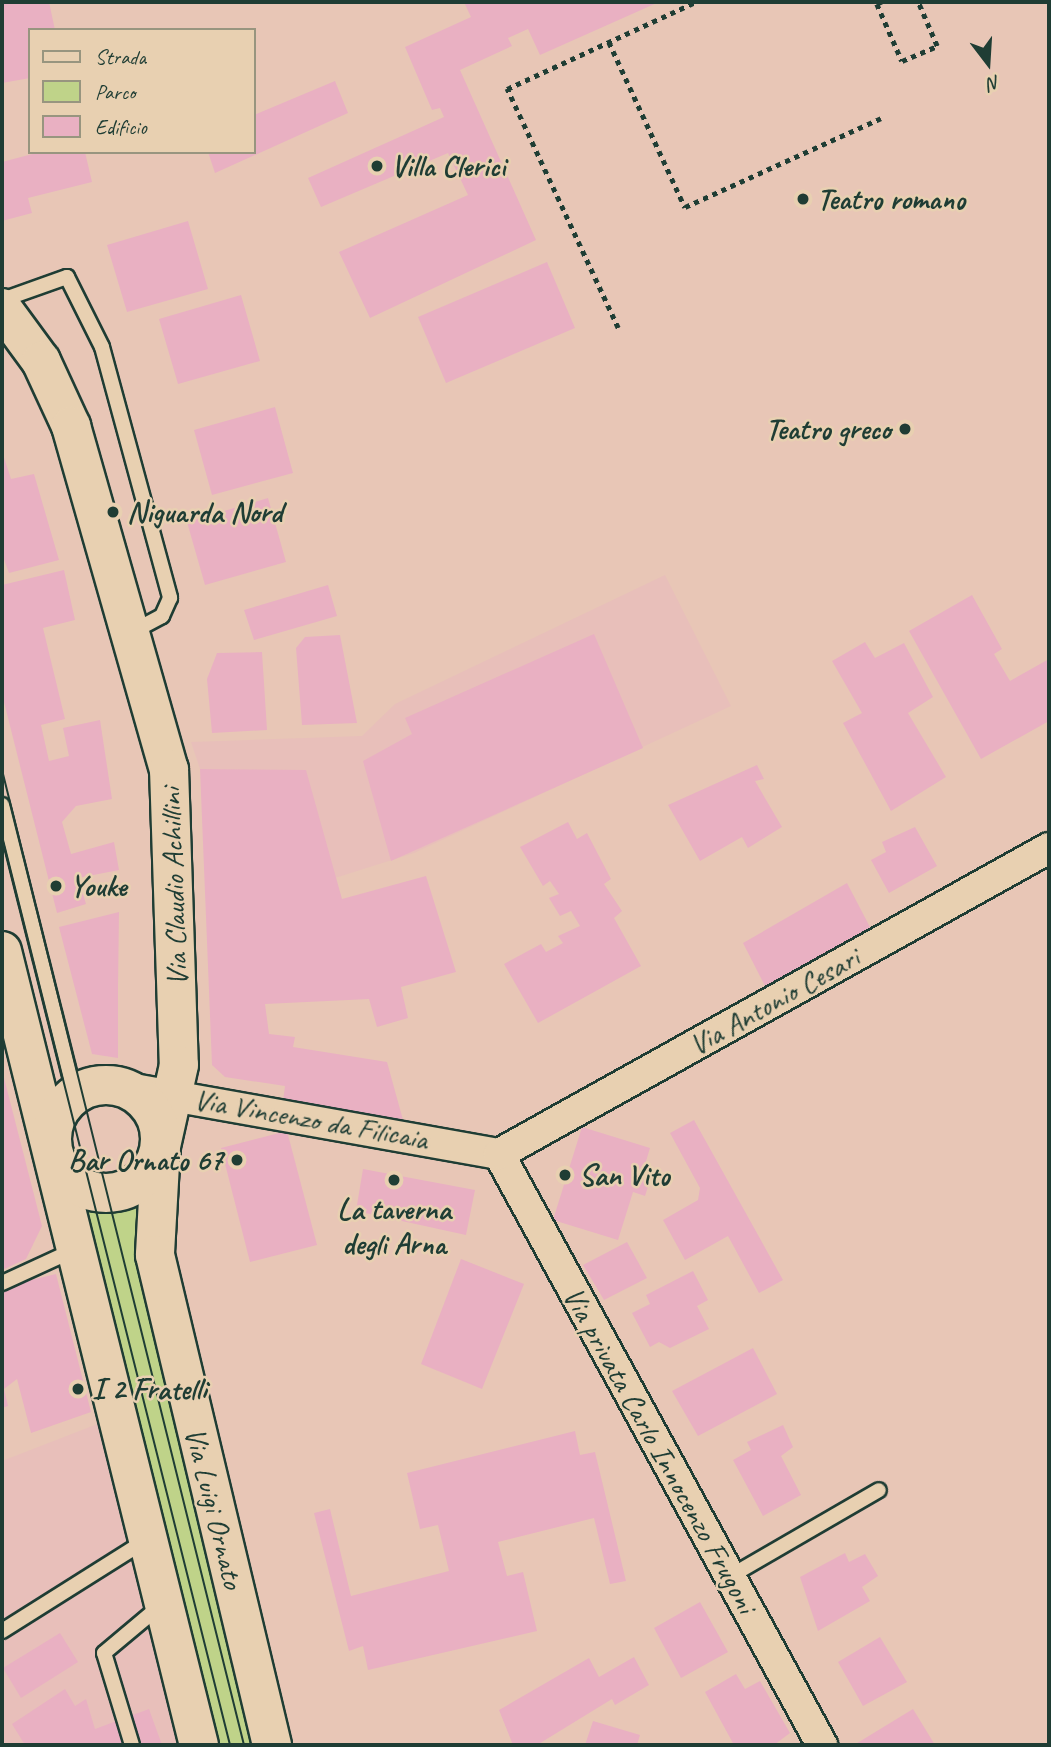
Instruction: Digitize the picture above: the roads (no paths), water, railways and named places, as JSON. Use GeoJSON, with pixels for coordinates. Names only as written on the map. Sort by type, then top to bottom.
{"type":"FeatureCollection","features":[{"type":"Feature","properties":{"kind":"main road","name":"Via Claudio Achillini"},"geometry":{"type":"LineString","coordinates":[[2,308],[41,361],[71,426],[131,632],[172,791],[179,1042],[161,1146]]}},
{"type":"Feature","properties":{"kind":"main road"},"geometry":{"type":"LineString","coordinates":[[2,951],[78,1247],[199,1745]]}},
{"type":"Feature","properties":{"kind":"main road"},"geometry":{"type":"LineString","coordinates":[[122,1087],[96,1086],[75,1095],[55,1122],[54,1153],[72,1182],[105,1194],[141,1181],[161,1146]]}},
{"type":"Feature","properties":{"kind":"main road","name":"Via Luigi Ornato"},"geometry":{"type":"LineString","coordinates":[[122,1087],[150,1107],[161,1146],[154,1209],[161,1295],[272,1745]]}},
{"type":"Feature","properties":{"kind":"street","name":"Via Antonio Cesari"},"geometry":{"type":"LineString","coordinates":[[499,1154],[1049,848]]}},
{"type":"Feature","properties":{"kind":"street","name":"Via Vincenzo da Filicaia"},"geometry":{"type":"LineString","coordinates":[[122,1087],[499,1154]]}},
{"type":"Feature","properties":{"kind":"street","name":"Via privata Carlo Innocenzo Frugoni"},"geometry":{"type":"LineString","coordinates":[[499,1154],[822,1745]]}},
{"type":"Feature","properties":{"kind":"lane"},"geometry":{"type":"LineString","coordinates":[[2,300],[67,277],[102,347],[170,598],[162,616],[131,632]]}},
{"type":"Feature","properties":{"kind":"lane"},"geometry":{"type":"LineString","coordinates":[[2,805],[75,1095]]}},
{"type":"Feature","properties":{"kind":"lane"},"geometry":{"type":"LineString","coordinates":[[2,1283],[78,1247]]}},
{"type":"Feature","properties":{"kind":"lane"},"geometry":{"type":"LineString","coordinates":[[729,1577],[879,1490]]}},
{"type":"Feature","properties":{"kind":"lane"},"geometry":{"type":"LineString","coordinates":[[2,1631],[148,1538]]}},
{"type":"Feature","properties":{"kind":"lane"},"geometry":{"type":"LineString","coordinates":[[132,1745],[104,1653],[164,1602]]}},
{"type":"Feature","properties":{"kind":"tram line"},"geometry":{"type":"LineString","coordinates":[[2,770],[244,1745]]}},
{"type":"Feature","properties":{"kind":"tram line"},"geometry":{"type":"LineString","coordinates":[[2,836],[230,1745]]}},
{"type":"Feature","properties":{"kind":"place","name":"Villa Clerici"},"geometry":{"type":"Point","coordinates":[377,166]}},
{"type":"Feature","properties":{"kind":"place","name":"Teatro romano"},"geometry":{"type":"Point","coordinates":[803,199]}},
{"type":"Feature","properties":{"kind":"place","name":"Teatro greco"},"geometry":{"type":"Point","coordinates":[905,429]}},
{"type":"Feature","properties":{"kind":"place","name":"Niguarda Nord"},"geometry":{"type":"Point","coordinates":[113,512]}},
{"type":"Feature","properties":{"kind":"place","name":"Youke"},"geometry":{"type":"Point","coordinates":[56,886]}},
{"type":"Feature","properties":{"kind":"place","name":"Bar Ornato 67"},"geometry":{"type":"Point","coordinates":[237,1160]}},
{"type":"Feature","properties":{"kind":"place","name":"San Vito"},"geometry":{"type":"Point","coordinates":[565,1175]}},
{"type":"Feature","properties":{"kind":"place","name":"La taverna degli Arna"},"geometry":{"type":"Point","coordinates":[394,1180]}},
{"type":"Feature","properties":{"kind":"place","name":"I 2 Fratelli"},"geometry":{"type":"Point","coordinates":[78,1389]}}]}
